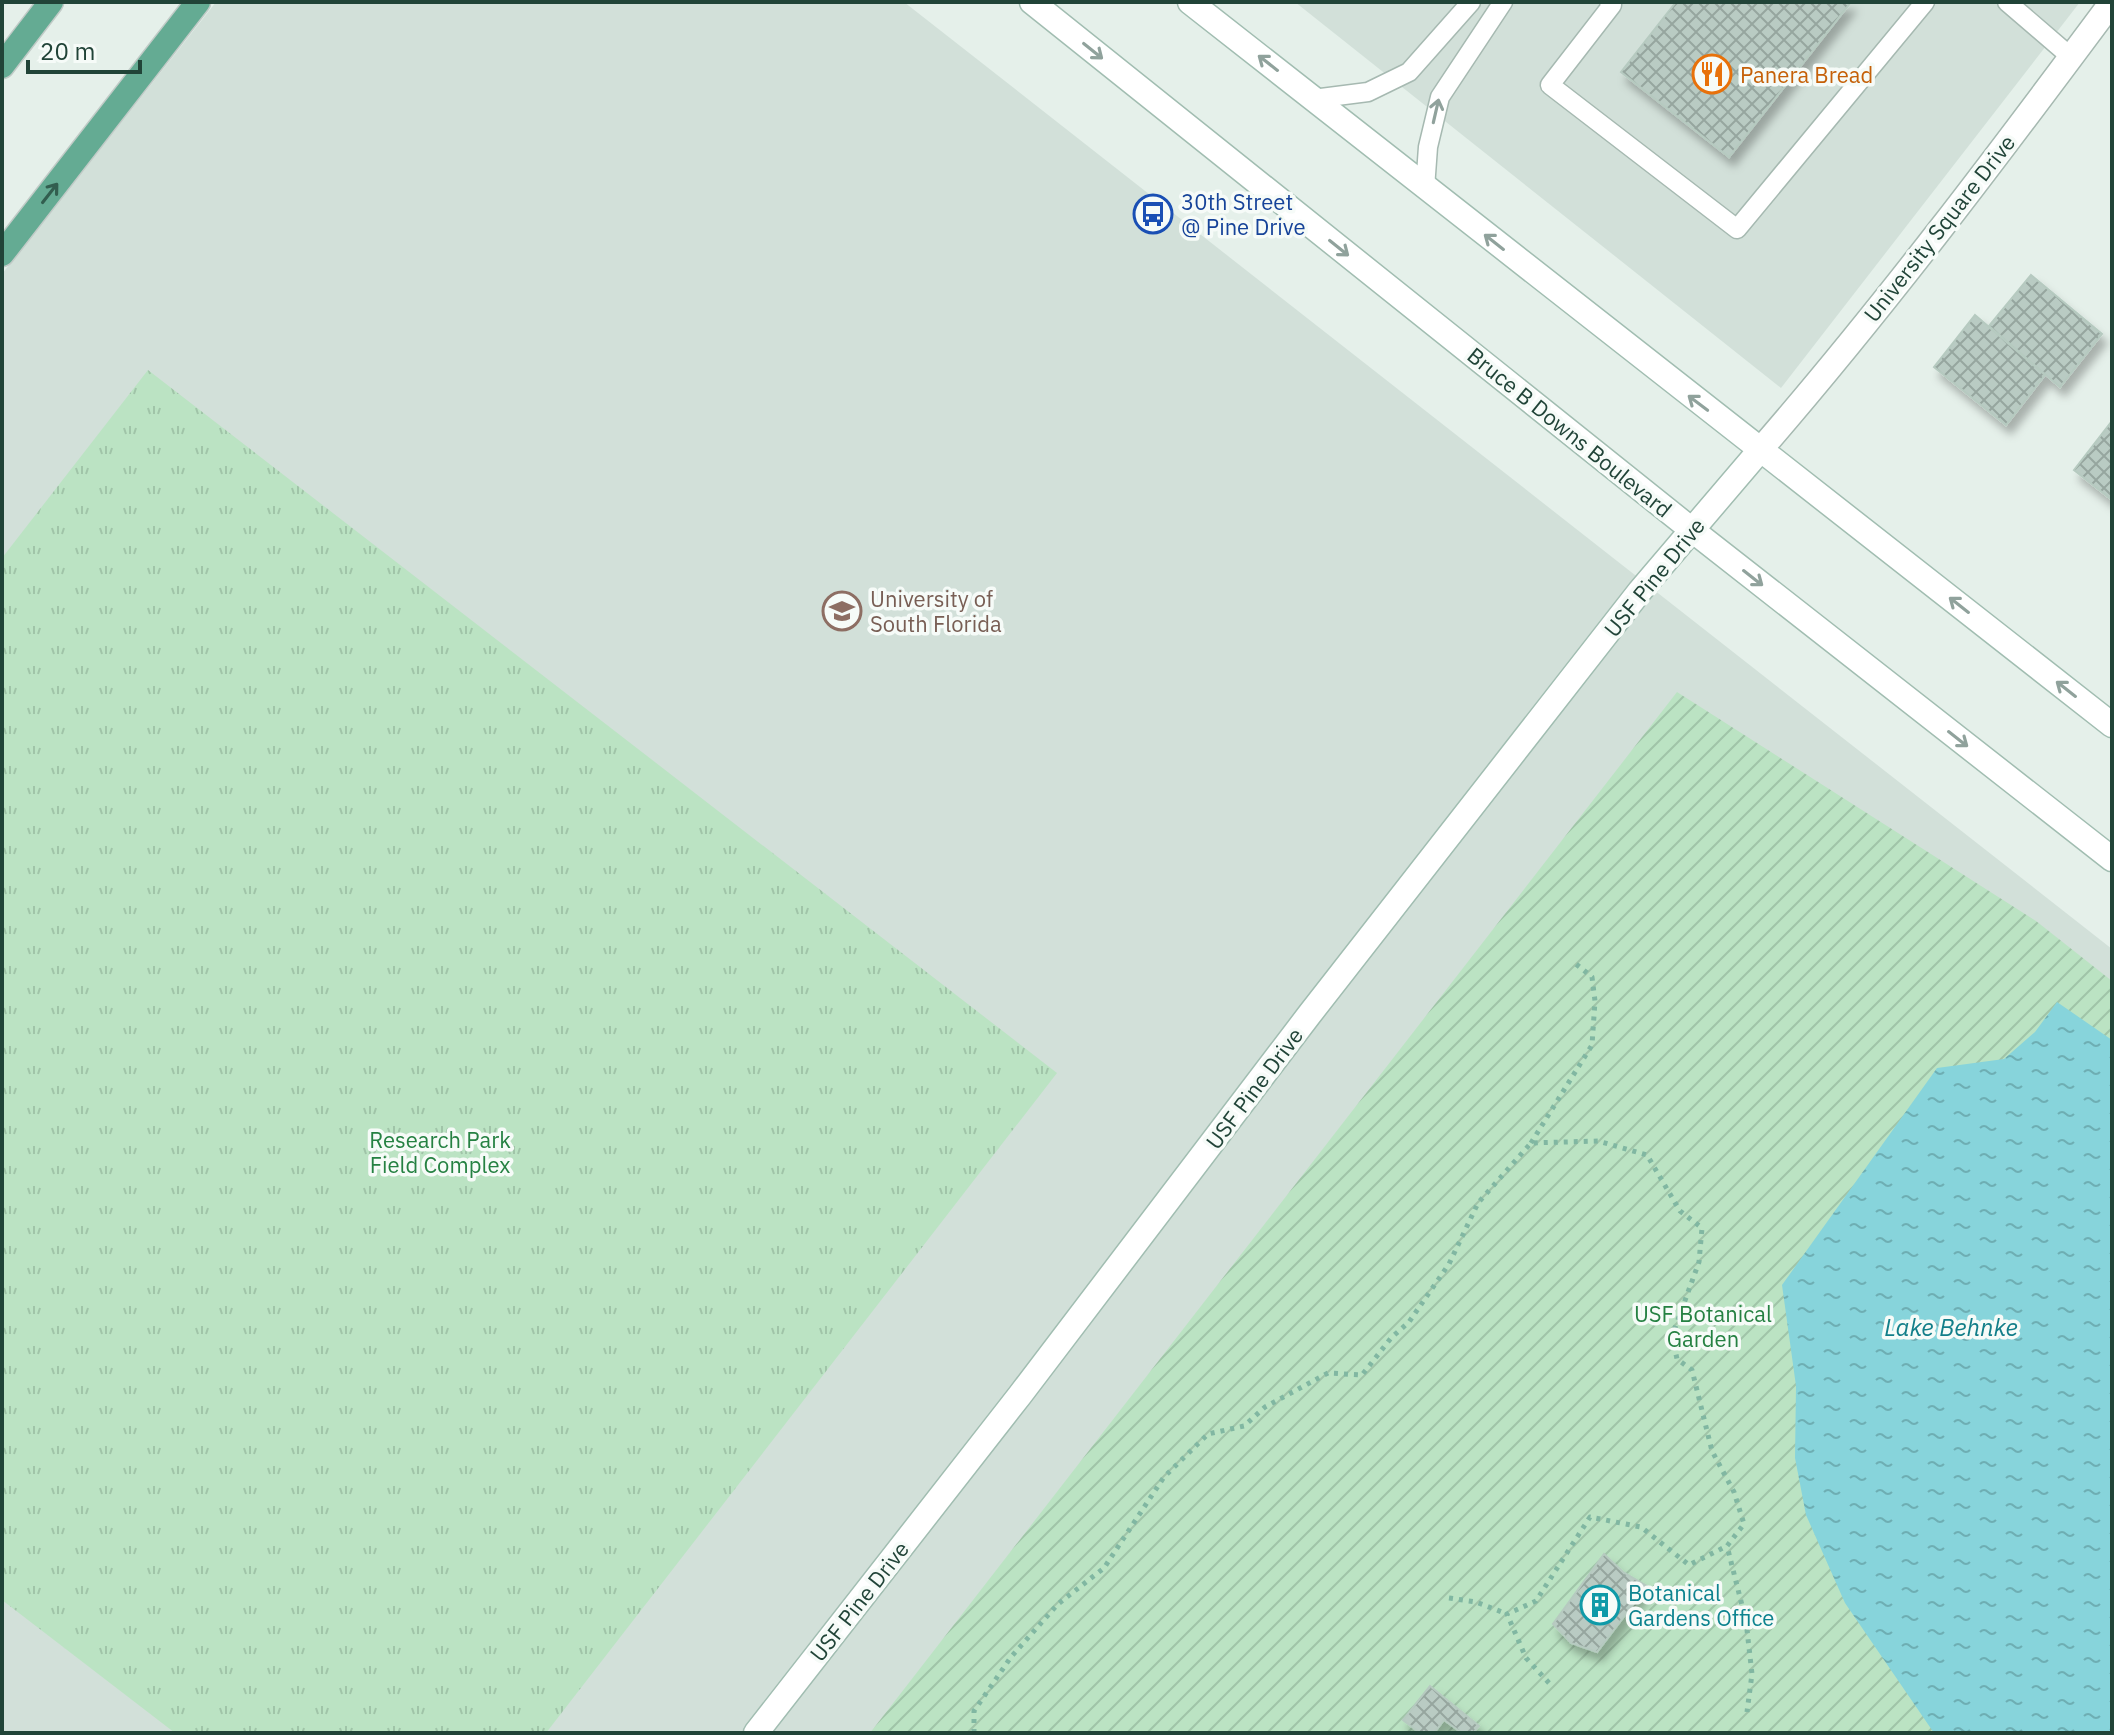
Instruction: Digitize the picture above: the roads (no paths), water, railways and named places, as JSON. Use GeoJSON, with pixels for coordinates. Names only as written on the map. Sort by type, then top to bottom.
{"type":"FeatureCollection","features":[{"type":"Feature","properties":{"kind":"main road"},"geometry":{"type":"LineString","coordinates":[[2,66],[51,2]]}},
{"type":"Feature","properties":{"kind":"main road"},"geometry":{"type":"LineString","coordinates":[[2,254],[198,2]]}},
{"type":"Feature","properties":{"kind":"main road","name":"Bruce B Downs Boulevard"},"geometry":{"type":"LineString","coordinates":[[1032,2],[1692,530],[2112,859]]}},
{"type":"Feature","properties":{"kind":"main road"},"geometry":{"type":"LineString","coordinates":[[1190,2],[1677,387],[1761,449],[2112,725]]}},
{"type":"Feature","properties":{"kind":"main road","name":"University Square Drive"},"geometry":{"type":"LineString","coordinates":[[1761,449],[1837,358],[2112,2]]}},
{"type":"Feature","properties":{"kind":"main road","name":"USF Pine Drive"},"geometry":{"type":"LineString","coordinates":[[756,1733],[1640,591],[1761,449]]}},
{"type":"Feature","properties":{"kind":"lane"},"geometry":{"type":"LineString","coordinates":[[1313,99],[1368,92],[1409,72],[1471,2]]}},
{"type":"Feature","properties":{"kind":"lane"},"geometry":{"type":"LineString","coordinates":[[1425,188],[1428,147],[1440,97],[1503,2]]}},
{"type":"Feature","properties":{"kind":"lane"},"geometry":{"type":"LineString","coordinates":[[1612,3],[1550,85],[1737,229],[1925,2]]}},
{"type":"Feature","properties":{"kind":"lane"},"geometry":{"type":"LineString","coordinates":[[2007,2],[2071,57]]}},
{"type":"Feature","properties":{"kind":"water","name":"Lake Behnke"},"geometry":{"type":"Polygon","coordinates":[[[2057,1002],[2112,1040],[2112,1733],[1934,1733],[1845,1603],[1806,1515],[1795,1458],[1796,1386],[1782,1285],[1937,1068],[2004,1059],[2035,1032],[2057,1002]]]}},
{"type":"Feature","properties":{"kind":"place","name":"Panera Bread"},"geometry":{"type":"Point","coordinates":[1712,74]}},
{"type":"Feature","properties":{"kind":"place","name":"30th Street @ Pine Drive"},"geometry":{"type":"Point","coordinates":[1153,214]}},
{"type":"Feature","properties":{"kind":"place","name":"University of South Florida"},"geometry":{"type":"Point","coordinates":[842,611]}},
{"type":"Feature","properties":{"kind":"place","name":"Botanical Gardens Office"},"geometry":{"type":"Point","coordinates":[1600,1605]}},
{"type":"Feature","properties":{"kind":"park label","name":"Research Park Field Complex"},"geometry":{"type":"Point","coordinates":[440,1152]}},
{"type":"Feature","properties":{"kind":"park label","name":"USF Botanical Garden"},"geometry":{"type":"Point","coordinates":[1703,1326]}}]}
